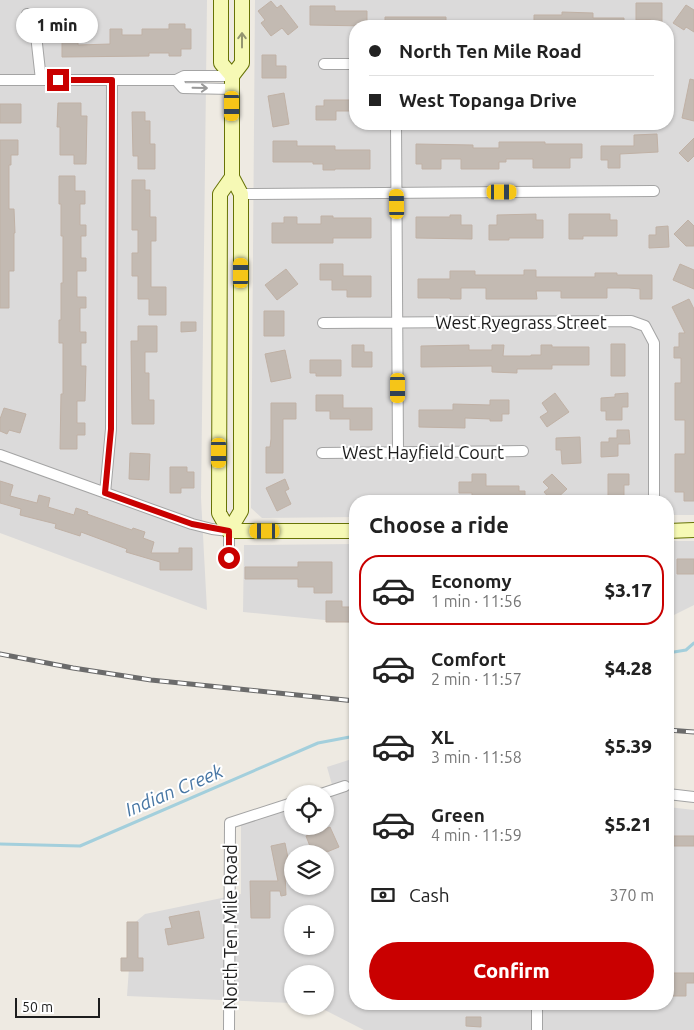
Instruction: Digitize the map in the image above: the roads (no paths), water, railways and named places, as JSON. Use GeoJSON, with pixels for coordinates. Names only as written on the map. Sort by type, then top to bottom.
{"type":"FeatureCollection","features":[{"type":"Feature","properties":{"kind":"main road"},"geometry":{"type":"LineString","coordinates":[[221,0],[221,63],[232,82]]}},
{"type":"Feature","properties":{"kind":"main road"},"geometry":{"type":"LineString","coordinates":[[229,531],[241,511],[241,194],[232,177],[232,82],[242,63],[242,0]]}},
{"type":"Feature","properties":{"kind":"main road"},"geometry":{"type":"LineString","coordinates":[[229,531],[219,513],[220,194],[232,177]]}},
{"type":"Feature","properties":{"kind":"main road"},"geometry":{"type":"LineString","coordinates":[[674,530],[694,530]]}},
{"type":"Feature","properties":{"kind":"main road"},"geometry":{"type":"LineString","coordinates":[[229,531],[349,531]]}},
{"type":"Feature","properties":{"kind":"street"},"geometry":{"type":"LineString","coordinates":[[27,14],[35,26],[41,80]]}},
{"type":"Feature","properties":{"kind":"street"},"geometry":{"type":"LineString","coordinates":[[324,64],[349,64]]}},
{"type":"Feature","properties":{"kind":"street"},"geometry":{"type":"LineString","coordinates":[[0,80],[176,80],[184,76],[232,82]]}},
{"type":"Feature","properties":{"kind":"street"},"geometry":{"type":"LineString","coordinates":[[105,493],[111,429],[112,80]]}},
{"type":"Feature","properties":{"kind":"street"},"geometry":{"type":"LineString","coordinates":[[396,130],[398,452]]}},
{"type":"Feature","properties":{"kind":"street"},"geometry":{"type":"LineString","coordinates":[[241,194],[654,191]]}},
{"type":"Feature","properties":{"kind":"street","name":"West Ryegrass Street"},"geometry":{"type":"LineString","coordinates":[[323,323],[631,321],[645,326],[654,343],[654,495]]}},
{"type":"Feature","properties":{"kind":"street","name":"West Hayfield Court"},"geometry":{"type":"LineString","coordinates":[[322,453],[523,451]]}},
{"type":"Feature","properties":{"kind":"street"},"geometry":{"type":"LineString","coordinates":[[0,455],[192,524],[229,531],[229,558]]}},
{"type":"Feature","properties":{"kind":"street"},"geometry":{"type":"LineString","coordinates":[[334,790],[345,786]]}},
{"type":"Feature","properties":{"kind":"street"},"geometry":{"type":"LineString","coordinates":[[674,795],[694,797]]}},
{"type":"Feature","properties":{"kind":"street","name":"North Ten Mile Road"},"geometry":{"type":"LineString","coordinates":[[229,1030],[230,823],[284,806]]}},
{"type":"Feature","properties":{"kind":"street"},"geometry":{"type":"LineString","coordinates":[[537,1010],[537,1030]]}},
{"type":"Feature","properties":{"kind":"waterway","name":"Indian Creek"},"geometry":{"type":"LineString","coordinates":[[674,652],[686,650],[694,643]]}},
{"type":"Feature","properties":{"kind":"waterway","name":"Indian Creek"},"geometry":{"type":"LineString","coordinates":[[0,844],[80,846],[318,743],[349,737]]}},
{"type":"Feature","properties":{"kind":"railway"},"geometry":{"type":"LineString","coordinates":[[0,654],[151,680],[349,700]]}},
{"type":"Feature","properties":{"kind":"railway"},"geometry":{"type":"LineString","coordinates":[[674,730],[694,732]]}}]}
